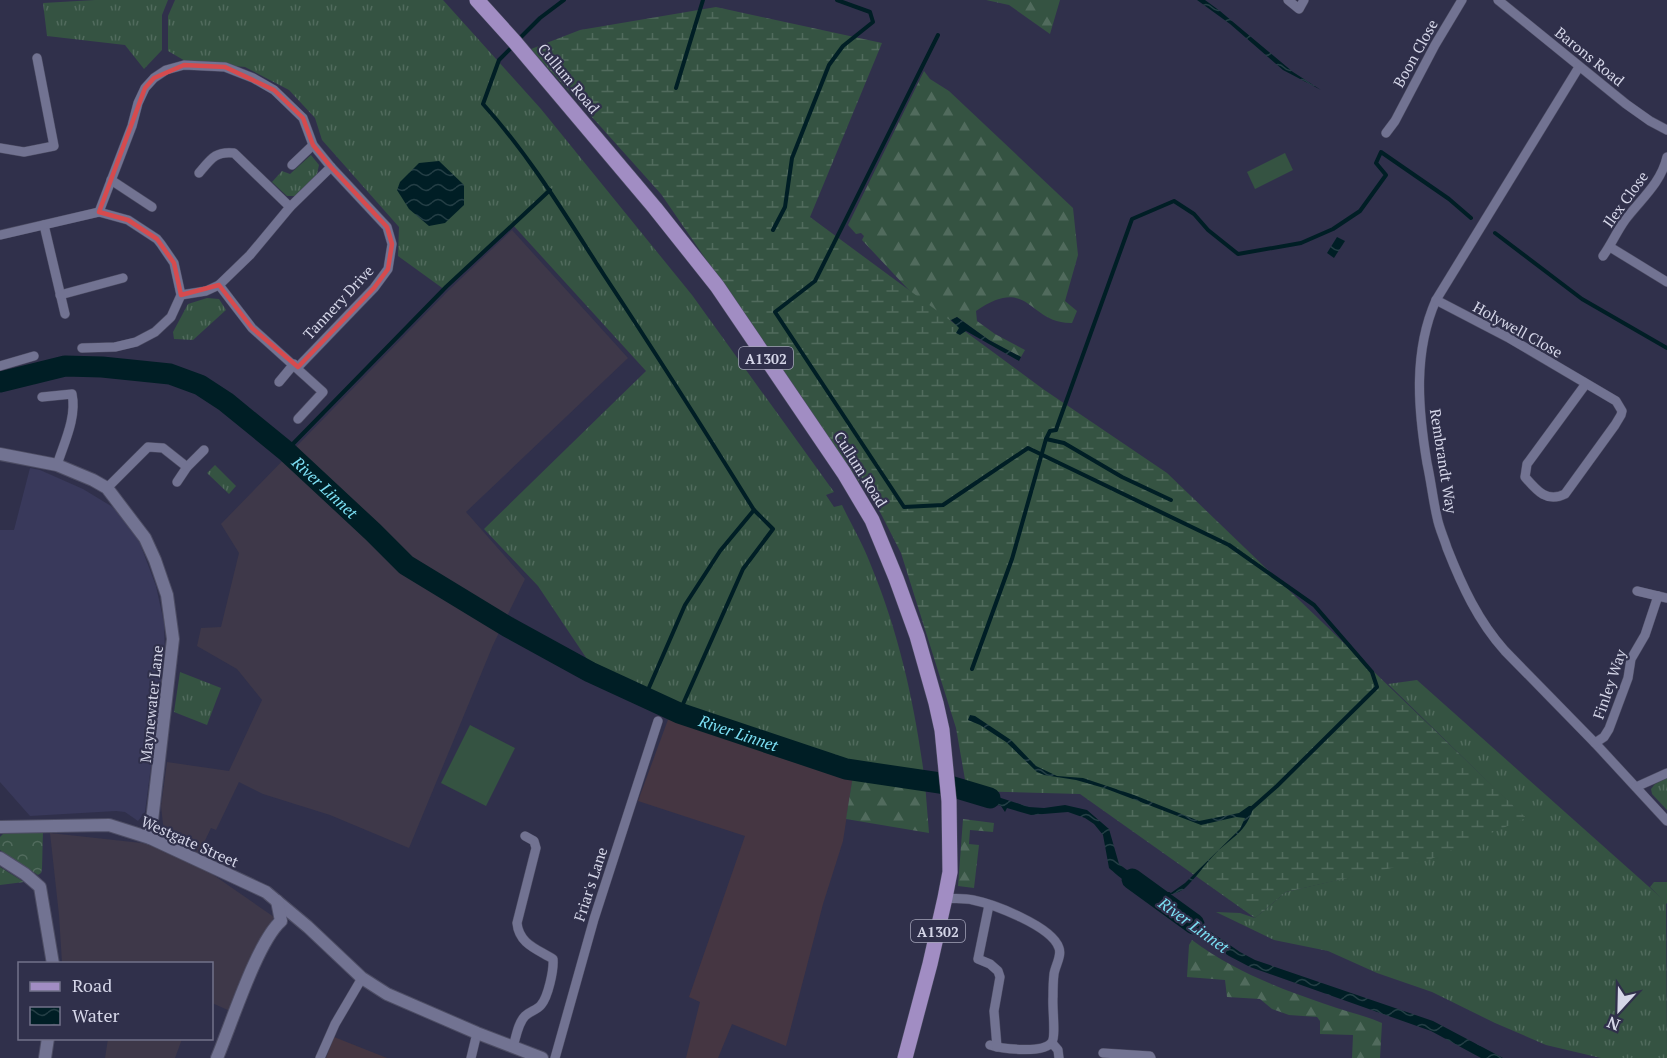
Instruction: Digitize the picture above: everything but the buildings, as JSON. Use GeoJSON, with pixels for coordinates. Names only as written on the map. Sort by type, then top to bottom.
{"type":"FeatureCollection","features":[{"type":"Feature","properties":{"kind":"main road","name":"Cullum Road"},"geometry":{"type":"LineString","coordinates":[[477,0],[655,208],[710,277],[844,473],[872,520],[896,578],[917,636],[942,730],[949,801],[950,872],[930,964],[905,1058]]}},
{"type":"Feature","properties":{"kind":"street"},"geometry":{"type":"LineString","coordinates":[[1288,0],[1302,8]]}},
{"type":"Feature","properties":{"kind":"street","name":"Boon Close"},"geometry":{"type":"LineString","coordinates":[[1386,133],[1395,121],[1435,45],[1462,0]]}},
{"type":"Feature","properties":{"kind":"street","name":"Barons Road"},"geometry":{"type":"LineString","coordinates":[[1498,0],[1579,67],[1650,121],[1667,130]]}},
{"type":"Feature","properties":{"kind":"street"},"geometry":{"type":"LineString","coordinates":[[0,148],[24,152],[54,146],[37,58]]}},
{"type":"Feature","properties":{"kind":"street"},"geometry":{"type":"LineString","coordinates":[[99,212],[144,88],[166,70],[184,65],[225,67],[253,78],[274,90],[303,118],[313,146],[292,165]]}},
{"type":"Feature","properties":{"kind":"street","name":"Rembrandt Way"},"geometry":{"type":"LineString","coordinates":[[1579,67],[1448,278],[1427,319],[1419,372],[1421,420],[1437,520],[1468,599],[1491,636],[1667,821]]}},
{"type":"Feature","properties":{"kind":"street"},"geometry":{"type":"LineString","coordinates":[[1395,121],[1403,127]]}},
{"type":"Feature","properties":{"kind":"street","name":"Tannery Drive"},"geometry":{"type":"LineString","coordinates":[[279,382],[374,288],[388,269],[392,244],[387,227],[313,146]]}},
{"type":"Feature","properties":{"kind":"street"},"geometry":{"type":"LineString","coordinates":[[199,173],[213,157],[224,152],[234,153],[290,207]]}},
{"type":"Feature","properties":{"kind":"street","name":"Ilex Close"},"geometry":{"type":"LineString","coordinates":[[1603,256],[1624,221],[1654,186],[1665,166],[1667,157]]}},
{"type":"Feature","properties":{"kind":"street"},"geometry":{"type":"LineString","coordinates":[[181,295],[206,291],[219,285],[250,255],[290,207],[331,167]]}},
{"type":"Feature","properties":{"kind":"street"},"geometry":{"type":"LineString","coordinates":[[111,180],[152,207]]}},
{"type":"Feature","properties":{"kind":"street"},"geometry":{"type":"LineString","coordinates":[[0,235],[99,212],[128,220],[157,239],[174,263],[181,295],[171,317],[155,332],[136,342],[115,347],[82,348]]}},
{"type":"Feature","properties":{"kind":"street"},"geometry":{"type":"LineString","coordinates":[[44,225],[65,314]]}},
{"type":"Feature","properties":{"kind":"street"},"geometry":{"type":"LineString","coordinates":[[1610,247],[1667,282]]}},
{"type":"Feature","properties":{"kind":"street"},"geometry":{"type":"LineString","coordinates":[[60,295],[123,278]]}},
{"type":"Feature","properties":{"kind":"street"},"geometry":{"type":"LineString","coordinates":[[219,285],[252,328],[323,392],[298,419]]}},
{"type":"Feature","properties":{"kind":"street","name":"Holywell Close"},"geometry":{"type":"LineString","coordinates":[[1436,300],[1509,338],[1585,385],[1616,401],[1622,411],[1565,494],[1556,498],[1545,496],[1525,477],[1527,464],[1585,385]]}},
{"type":"Feature","properties":{"kind":"street"},"geometry":{"type":"LineString","coordinates":[[0,366],[34,356]]}},
{"type":"Feature","properties":{"kind":"street"},"geometry":{"type":"LineString","coordinates":[[42,397],[72,394],[72,417],[57,465]]}},
{"type":"Feature","properties":{"kind":"street"},"geometry":{"type":"LineString","coordinates":[[107,488],[148,447],[163,448],[187,467]]}},
{"type":"Feature","properties":{"kind":"street"},"geometry":{"type":"LineString","coordinates":[[177,482],[187,467],[204,450]]}},
{"type":"Feature","properties":{"kind":"street","name":"Maynewater Lane"},"geometry":{"type":"LineString","coordinates":[[0,454],[57,465],[107,488],[145,538],[167,595],[173,639],[150,838]]}},
{"type":"Feature","properties":{"kind":"street","name":"Finley Way"},"geometry":{"type":"LineString","coordinates":[[1595,743],[1604,737],[1609,729],[1628,678],[1631,659],[1662,597],[1637,591]]}},
{"type":"Feature","properties":{"kind":"street","name":"Friar's Lane"},"geometry":{"type":"LineString","coordinates":[[555,1058],[596,913],[658,721]]}},
{"type":"Feature","properties":{"kind":"street"},"geometry":{"type":"LineString","coordinates":[[1636,786],[1667,773]]}},
{"type":"Feature","properties":{"kind":"street","name":"Westgate Street"},"geometry":{"type":"LineString","coordinates":[[0,827],[109,825],[150,838],[266,892],[308,927],[362,978],[387,994],[542,1058]]}},
{"type":"Feature","properties":{"kind":"street"},"geometry":{"type":"LineString","coordinates":[[513,1047],[520,1023],[525,1016],[544,1002],[554,968],[553,960],[525,942],[518,933],[517,923],[536,848],[534,841],[525,836]]}},
{"type":"Feature","properties":{"kind":"street"},"geometry":{"type":"LineString","coordinates":[[0,858],[40,887],[53,962]]}},
{"type":"Feature","properties":{"kind":"street"},"geometry":{"type":"LineString","coordinates":[[945,898],[971,899],[1013,912],[1036,926],[1055,942],[1059,948],[1053,983],[1054,1037],[1046,1047],[1020,1049],[994,1046],[993,1011],[1000,977],[998,971],[990,964],[978,959],[989,905]]}},
{"type":"Feature","properties":{"kind":"street"},"geometry":{"type":"LineString","coordinates":[[277,901],[281,921]]}},
{"type":"Feature","properties":{"kind":"street"},"geometry":{"type":"LineString","coordinates":[[217,1058],[263,945],[274,926],[290,919],[308,927]]}},
{"type":"Feature","properties":{"kind":"street"},"geometry":{"type":"LineString","coordinates":[[320,1058],[334,1024],[362,978]]}},
{"type":"Feature","properties":{"kind":"street"},"geometry":{"type":"LineString","coordinates":[[471,1058],[477,1033]]}},
{"type":"Feature","properties":{"kind":"street"},"geometry":{"type":"LineString","coordinates":[[45,1058],[48,1040]]}},
{"type":"Feature","properties":{"kind":"street"},"geometry":{"type":"LineString","coordinates":[[1052,1042],[1058,1050],[1059,1058]]}},
{"type":"Feature","properties":{"kind":"street"},"geometry":{"type":"LineString","coordinates":[[1103,1053],[1150,1056],[1151,1058]]}},
{"type":"Feature","properties":{"kind":"highlighted area"},"geometry":{"type":"Polygon","coordinates":[[[184,65],[225,67],[274,90],[303,118],[313,145],[331,167],[387,227],[392,244],[388,269],[374,288],[298,367],[252,328],[219,285],[181,295],[174,263],[157,239],[128,220],[99,212],[145,88],[154,78],[184,65]]]}},
{"type":"Feature","properties":{"kind":"shaded area"},"geometry":{"type":"Polygon","coordinates":[[[512,230],[628,358],[466,512],[525,579],[493,645],[409,848],[330,815],[263,794],[239,782],[216,830],[211,828],[199,853],[168,839],[161,806],[167,762],[229,771],[262,700],[237,669],[197,646],[201,628],[221,627],[239,553],[221,524],[447,292],[512,230]]]}},
{"type":"Feature","properties":{"kind":"shaded area"},"geometry":{"type":"Polygon","coordinates":[[[30,468],[40,470],[83,489],[121,515],[139,541],[156,586],[164,623],[165,658],[145,812],[138,821],[125,812],[116,811],[30,816],[0,782],[0,530],[14,530],[30,468]]]}},
{"type":"Feature","properties":{"kind":"shaded area"},"geometry":{"type":"Polygon","coordinates":[[[673,706],[855,763],[843,841],[823,904],[786,1046],[732,1024],[718,1058],[686,1058],[700,1002],[689,997],[745,836],[638,801],[673,706]]]}},
{"type":"Feature","properties":{"kind":"shaded area"},"geometry":{"type":"Polygon","coordinates":[[[50,833],[151,844],[212,874],[274,917],[254,954],[230,1011],[213,1003],[213,962],[62,962],[50,833]]]}},
{"type":"Feature","properties":{"kind":"shaded area"},"geometry":{"type":"Polygon","coordinates":[[[334,1037],[387,1058],[326,1058],[334,1037]]]}},
{"type":"Feature","properties":{"kind":"shaded area"},"geometry":{"type":"Polygon","coordinates":[[[108,1040],[182,1040],[175,1058],[105,1058],[108,1040]]]}},
{"type":"Feature","properties":{"kind":"green space"},"geometry":{"type":"Polygon","coordinates":[[[168,0],[162,15],[162,50],[144,69],[125,45],[47,36],[43,3],[168,0]]]}},
{"type":"Feature","properties":{"kind":"green space"},"geometry":{"type":"Polygon","coordinates":[[[175,0],[443,0],[541,109],[692,295],[834,492],[826,495],[834,507],[842,505],[869,560],[891,620],[912,701],[925,783],[783,743],[671,702],[591,665],[538,586],[484,529],[646,371],[513,225],[445,290],[398,256],[399,227],[322,140],[315,118],[289,90],[245,67],[187,62],[168,51],[168,16],[175,0]]]}},
{"type":"Feature","properties":{"kind":"green space"},"geometry":{"type":"Polygon","coordinates":[[[986,0],[1060,0],[1050,34],[1009,5],[986,0]]]}},
{"type":"Feature","properties":{"kind":"green space"},"geometry":{"type":"Polygon","coordinates":[[[716,7],[882,43],[810,217],[1043,389],[1167,473],[1526,818],[1431,859],[1286,892],[1255,918],[1080,794],[967,791],[956,728],[901,553],[880,512],[661,194],[531,49],[580,30],[716,7]]]}},
{"type":"Feature","properties":{"kind":"green space"},"geometry":{"type":"Polygon","coordinates":[[[924,71],[930,79],[949,91],[1073,208],[1078,255],[1065,301],[1077,311],[1072,323],[1057,321],[1019,299],[1008,297],[994,301],[976,311],[977,321],[995,334],[1025,350],[1021,357],[989,340],[957,317],[944,324],[936,319],[862,240],[864,236],[861,233],[856,234],[848,225],[924,71]]]}},
{"type":"Feature","properties":{"kind":"green space"},"geometry":{"type":"Polygon","coordinates":[[[1285,153],[1293,170],[1255,189],[1247,172],[1285,153]]]}},
{"type":"Feature","properties":{"kind":"green space"},"geometry":{"type":"Polygon","coordinates":[[[311,155],[319,165],[317,174],[297,196],[287,196],[272,182],[282,171],[290,174],[311,155]]]}},
{"type":"Feature","properties":{"kind":"green space"},"geometry":{"type":"Polygon","coordinates":[[[207,298],[219,299],[226,310],[193,340],[174,339],[173,332],[188,304],[207,298]]]}},
{"type":"Feature","properties":{"kind":"green space"},"geometry":{"type":"Polygon","coordinates":[[[215,465],[236,486],[229,494],[207,473],[215,465]]]}},
{"type":"Feature","properties":{"kind":"green space"},"geometry":{"type":"Polygon","coordinates":[[[180,672],[221,688],[207,725],[174,712],[180,672]]]}},
{"type":"Feature","properties":{"kind":"green space"},"geometry":{"type":"Polygon","coordinates":[[[1417,680],[1666,902],[1667,1058],[1601,1058],[1546,1045],[1432,992],[1377,973],[1328,951],[1274,940],[1216,912],[1240,913],[1255,918],[1286,892],[1350,877],[1525,818],[1388,684],[1417,680]]]}},
{"type":"Feature","properties":{"kind":"green space"},"geometry":{"type":"Polygon","coordinates":[[[470,725],[515,748],[486,806],[441,783],[470,725]]]}},
{"type":"Feature","properties":{"kind":"green space"},"geometry":{"type":"Polygon","coordinates":[[[855,763],[925,783],[929,833],[846,819],[855,763]]]}},
{"type":"Feature","properties":{"kind":"green space"},"geometry":{"type":"Polygon","coordinates":[[[1667,778],[1667,810],[1652,794],[1651,789],[1655,784],[1667,778]]]}},
{"type":"Feature","properties":{"kind":"green space"},"geometry":{"type":"Polygon","coordinates":[[[963,819],[994,823],[993,832],[970,830],[969,844],[979,845],[974,888],[958,886],[963,819]]]}},
{"type":"Feature","properties":{"kind":"green space"},"geometry":{"type":"Polygon","coordinates":[[[43,830],[42,869],[38,875],[0,850],[0,837],[4,833],[43,830]]]}},
{"type":"Feature","properties":{"kind":"green space"},"geometry":{"type":"Polygon","coordinates":[[[0,867],[24,882],[0,885],[0,867]]]}},
{"type":"Feature","properties":{"kind":"green space"},"geometry":{"type":"Polygon","coordinates":[[[1654,882],[1667,882],[1667,904],[1650,887],[1654,882]]]}},
{"type":"Feature","properties":{"kind":"green space"},"geometry":{"type":"Polygon","coordinates":[[[1192,940],[1224,961],[1272,984],[1382,1023],[1380,1058],[1352,1058],[1353,1035],[1320,1034],[1320,1021],[1317,1017],[1289,1015],[1272,1009],[1260,999],[1227,997],[1225,980],[1187,977],[1189,945],[1192,940]]]}},
{"type":"Feature","properties":{"kind":"water"},"geometry":{"type":"Polygon","coordinates":[[[1197,0],[1205,0],[1293,72],[1321,90],[1283,70],[1230,24],[1197,0]]]}},
{"type":"Feature","properties":{"kind":"water"},"geometry":{"type":"Polygon","coordinates":[[[439,161],[464,185],[464,205],[445,223],[429,226],[409,209],[397,190],[400,182],[419,163],[439,161]]]}},
{"type":"Feature","properties":{"kind":"water"},"geometry":{"type":"Polygon","coordinates":[[[1337,237],[1345,241],[1334,258],[1327,253],[1337,237]]]}},
{"type":"Feature","properties":{"kind":"water"},"geometry":{"type":"Polygon","coordinates":[[[957,317],[989,340],[1021,357],[1019,361],[966,331],[960,335],[956,333],[959,328],[951,320],[957,317]]]}},
{"type":"Feature","properties":{"kind":"water"},"geometry":{"type":"Polygon","coordinates":[[[970,715],[1011,740],[1036,766],[1057,776],[1083,778],[1199,821],[1239,813],[1249,806],[1254,806],[1243,828],[1216,853],[1193,880],[1184,889],[1168,895],[1185,883],[1240,829],[1245,818],[1236,817],[1201,825],[1104,788],[1076,780],[1044,775],[1037,772],[1006,742],[968,720],[970,715]]]}},
{"type":"Feature","properties":{"kind":"water"},"geometry":{"type":"Polygon","coordinates":[[[964,786],[1029,807],[1044,808],[1065,805],[1087,810],[1109,829],[1119,864],[1151,888],[1168,895],[1144,894],[1109,868],[1103,835],[1094,824],[1085,818],[1068,812],[1031,815],[1007,808],[1005,812],[1001,806],[964,794],[964,786]]]}},
{"type":"Feature","properties":{"kind":"water"},"geometry":{"type":"Polygon","coordinates":[[[1155,907],[1174,907],[1255,960],[1433,1021],[1503,1058],[1481,1058],[1431,1031],[1250,967],[1229,956],[1155,907]]]}},
{"type":"Feature","properties":{"kind":"waterway"},"geometry":{"type":"LineString","coordinates":[[518,40],[540,18],[564,0]]}},
{"type":"Feature","properties":{"kind":"waterway"},"geometry":{"type":"LineString","coordinates":[[676,88],[703,0]]}},
{"type":"Feature","properties":{"kind":"waterway"},"geometry":{"type":"LineString","coordinates":[[773,230],[785,207],[792,158],[829,65],[843,46],[873,22],[870,12],[837,0]]}},
{"type":"Feature","properties":{"kind":"waterway"},"geometry":{"type":"LineString","coordinates":[[938,35],[815,281],[775,312],[904,507],[943,505],[1028,448],[1229,545],[1314,605],[1372,672],[1377,687],[1251,809]]}},
{"type":"Feature","properties":{"kind":"waterway"},"geometry":{"type":"LineString","coordinates":[[513,46],[499,60],[483,104],[547,187],[754,510],[773,529],[743,569],[679,713]]}},
{"type":"Feature","properties":{"kind":"waterway"},"geometry":{"type":"LineString","coordinates":[[972,669],[1012,559],[1046,439],[1050,431],[1056,430],[1132,219],[1174,201],[1194,214],[1208,230],[1238,254],[1301,243],[1333,229],[1360,211],[1386,175],[1376,163],[1381,152],[1449,199],[1471,218]]}},
{"type":"Feature","properties":{"kind":"waterway"},"geometry":{"type":"LineString","coordinates":[[286,451],[446,287],[550,190]]}},
{"type":"Feature","properties":{"kind":"waterway"},"geometry":{"type":"LineString","coordinates":[[1495,233],[1582,299],[1667,348]]}},
{"type":"Feature","properties":{"kind":"waterway","name":"River Linnet"},"geometry":{"type":"LineString","coordinates":[[0,382],[65,366],[102,367],[170,374],[200,385],[226,402],[286,451],[406,565],[508,627],[590,672],[679,713],[846,769],[940,783],[990,798]]}},
{"type":"Feature","properties":{"kind":"waterway"},"geometry":{"type":"LineString","coordinates":[[1046,439],[1064,443],[1122,477],[1171,500]]}},
{"type":"Feature","properties":{"kind":"waterway"},"geometry":{"type":"LineString","coordinates":[[644,699],[685,605],[720,551],[754,510]]}},
{"type":"Feature","properties":{"kind":"waterway","name":"River Linnet"},"geometry":{"type":"LineString","coordinates":[[1132,879],[1194,924]]}},
{"type":"Feature","properties":{"kind":"waterway"},"geometry":{"type":"LineString","coordinates":[[1158,897],[1169,894]]}}]}
